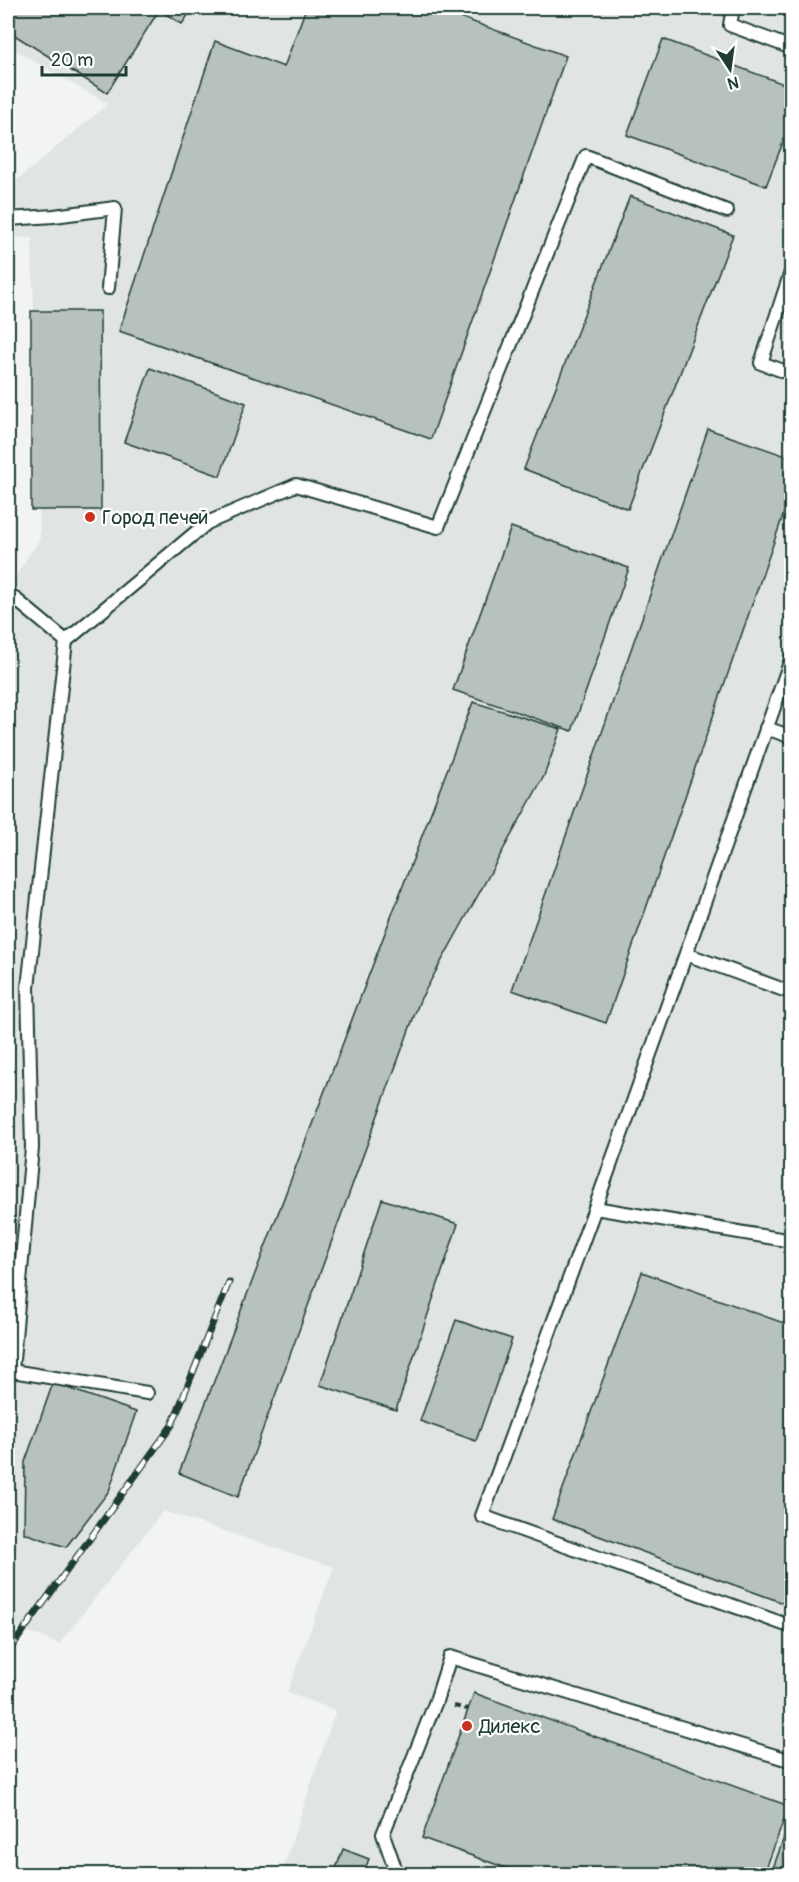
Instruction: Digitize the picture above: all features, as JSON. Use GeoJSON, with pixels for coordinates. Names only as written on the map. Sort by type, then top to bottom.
{"type":"FeatureCollection","features":[{"type":"Feature","properties":{"kind":"lane"},"geometry":{"type":"LineString","coordinates":[[733,8],[730,25],[792,48]]}},
{"type":"Feature","properties":{"kind":"lane"},"geometry":{"type":"LineString","coordinates":[[147,1393],[12,1371],[32,1148],[28,988],[66,641],[207,523],[296,484],[438,527],[586,156],[727,211]]}},
{"type":"Feature","properties":{"kind":"lane"},"geometry":{"type":"LineString","coordinates":[[8,219],[115,208],[108,288]]}},
{"type":"Feature","properties":{"kind":"lane"},"geometry":{"type":"LineString","coordinates":[[792,269],[761,363],[792,374]]}},
{"type":"Feature","properties":{"kind":"lane"},"geometry":{"type":"LineString","coordinates":[[8,593],[66,641]]}},
{"type":"Feature","properties":{"kind":"lane"},"geometry":{"type":"LineString","coordinates":[[792,657],[595,1209],[482,1516],[792,1627]]}},
{"type":"Feature","properties":{"kind":"lane"},"geometry":{"type":"LineString","coordinates":[[766,728],[792,737]]}},
{"type":"Feature","properties":{"kind":"lane"},"geometry":{"type":"LineString","coordinates":[[686,954],[792,993]]}},
{"type":"Feature","properties":{"kind":"lane"},"geometry":{"type":"LineString","coordinates":[[595,1209],[792,1241]]}},
{"type":"Feature","properties":{"kind":"lane"},"geometry":{"type":"LineString","coordinates":[[397,1875],[383,1834],[436,1701],[450,1657],[792,1761]]}},
{"type":"Feature","properties":{"kind":"shaded area"},"geometry":{"type":"Polygon","coordinates":[[[8,8],[791,8],[791,1874],[281,1874],[336,1710],[287,1693],[334,1567],[163,1511],[59,1644],[8,1624],[8,587],[40,539],[32,238],[11,237],[8,222],[8,188],[108,104],[8,46],[8,8]]]}},
{"type":"Feature","properties":{"kind":"building"},"geometry":{"type":"Polygon","coordinates":[[[8,8],[193,8],[182,24],[159,10],[107,93],[8,31],[8,8]]]}},
{"type":"Feature","properties":{"kind":"building"},"geometry":{"type":"Polygon","coordinates":[[[306,8],[435,8],[566,56],[431,439],[119,331],[215,41],[284,67],[306,8]]]}},
{"type":"Feature","properties":{"kind":"building"},"geometry":{"type":"Polygon","coordinates":[[[663,39],[792,87],[792,119],[766,186],[627,135],[663,39]]]}},
{"type":"Feature","properties":{"kind":"building"},"geometry":{"type":"Polygon","coordinates":[[[630,196],[733,235],[628,509],[524,469],[630,196]]]}},
{"type":"Feature","properties":{"kind":"building"},"geometry":{"type":"Polygon","coordinates":[[[31,311],[100,311],[101,510],[31,510],[31,311]]]}},
{"type":"Feature","properties":{"kind":"building"},"geometry":{"type":"Polygon","coordinates":[[[150,368],[246,403],[220,476],[124,442],[150,368]]]}},
{"type":"Feature","properties":{"kind":"building"},"geometry":{"type":"Polygon","coordinates":[[[708,429],[792,458],[792,490],[606,1023],[512,990],[708,429]]]}},
{"type":"Feature","properties":{"kind":"building"},"geometry":{"type":"Polygon","coordinates":[[[792,490],[792,515],[784,513],[792,490]]]}},
{"type":"Feature","properties":{"kind":"building"},"geometry":{"type":"Polygon","coordinates":[[[511,527],[629,568],[572,731],[453,690],[511,527]]]}},
{"type":"Feature","properties":{"kind":"building"},"geometry":{"type":"Polygon","coordinates":[[[473,702],[561,729],[544,776],[420,1000],[238,1497],[179,1473],[473,702]]]}},
{"type":"Feature","properties":{"kind":"building"},"geometry":{"type":"Polygon","coordinates":[[[382,1199],[458,1224],[396,1410],[320,1385],[382,1199]]]}},
{"type":"Feature","properties":{"kind":"building"},"geometry":{"type":"Polygon","coordinates":[[[642,1272],[792,1326],[792,1606],[552,1519],[642,1272]]]}},
{"type":"Feature","properties":{"kind":"building"},"geometry":{"type":"Polygon","coordinates":[[[456,1320],[512,1339],[476,1441],[420,1421],[456,1320]]]}},
{"type":"Feature","properties":{"kind":"building"},"geometry":{"type":"Polygon","coordinates":[[[53,1383],[136,1412],[109,1491],[66,1547],[24,1533],[25,1462],[53,1383]]]}},
{"type":"Feature","properties":{"kind":"building"},"geometry":{"type":"Polygon","coordinates":[[[474,1693],[789,1806],[764,1874],[523,1874],[422,1838],[474,1693]]]}},
{"type":"Feature","properties":{"kind":"building"},"geometry":{"type":"Polygon","coordinates":[[[792,1815],[792,1874],[771,1874],[792,1815]]]}},
{"type":"Feature","properties":{"kind":"building"},"geometry":{"type":"Polygon","coordinates":[[[343,1849],[369,1859],[363,1874],[334,1874],[343,1849]]]}},
{"type":"Feature","properties":{"kind":"railway"},"geometry":{"type":"LineString","coordinates":[[8,1652],[172,1425],[229,1282]]}},
{"type":"Feature","properties":{"kind":"place","name":"Город печей"},"geometry":{"type":"Point","coordinates":[90,517]}},
{"type":"Feature","properties":{"kind":"place","name":"Дилекс"},"geometry":{"type":"Point","coordinates":[467,1726]}}]}
